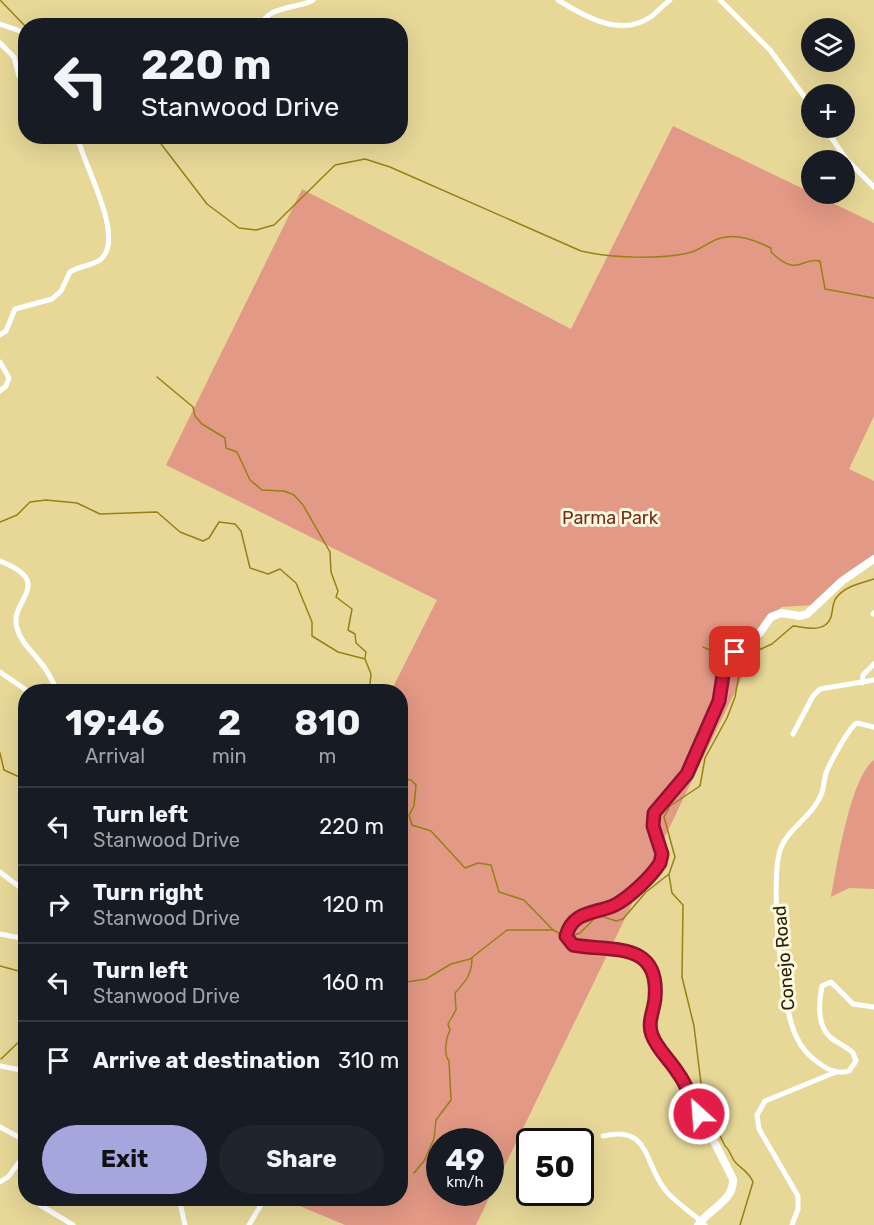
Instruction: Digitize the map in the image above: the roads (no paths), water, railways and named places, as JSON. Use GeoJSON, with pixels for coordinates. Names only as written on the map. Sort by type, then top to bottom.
{"type":"FeatureCollection","features":[{"type":"Feature","properties":{"kind":"main road"},"geometry":{"type":"LineString","coordinates":[[701,1224],[728,1197],[733,1188],[733,1179],[683,1080],[653,1036],[650,1024],[655,987],[651,967],[642,957],[628,952],[570,944],[566,933],[573,923],[586,913],[617,904],[660,863],[662,854],[653,826],[654,813],[687,774],[717,705],[727,660],[759,634],[771,617],[781,613],[796,616],[807,614],[842,581],[874,559]]}},
{"type":"Feature","properties":{"kind":"street"},"geometry":{"type":"LineString","coordinates":[[264,18],[270,13],[301,6],[313,0]]}},
{"type":"Feature","properties":{"kind":"street"},"geometry":{"type":"LineString","coordinates":[[558,0],[605,23],[626,27],[649,18],[670,0]]}},
{"type":"Feature","properties":{"kind":"street"},"geometry":{"type":"LineString","coordinates":[[720,0],[770,50],[801,92]]}},
{"type":"Feature","properties":{"kind":"street"},"geometry":{"type":"LineString","coordinates":[[0,24],[18,30]]}},
{"type":"Feature","properties":{"kind":"street"},"geometry":{"type":"LineString","coordinates":[[0,43],[14,57],[18,72]]}},
{"type":"Feature","properties":{"kind":"street"},"geometry":{"type":"LineString","coordinates":[[832,138],[846,159],[874,187]]}},
{"type":"Feature","properties":{"kind":"street"},"geometry":{"type":"LineString","coordinates":[[0,335],[6,331],[15,309],[52,299],[61,291],[70,272],[99,261],[106,250],[109,233],[108,219],[82,158],[79,144]]}},
{"type":"Feature","properties":{"kind":"street"},"geometry":{"type":"LineString","coordinates":[[0,362],[9,378],[6,386],[0,391]]}},
{"type":"Feature","properties":{"kind":"street"},"geometry":{"type":"LineString","coordinates":[[0,561],[16,569],[27,582],[28,594],[15,616],[17,630],[26,646],[42,663],[54,684]]}},
{"type":"Feature","properties":{"kind":"street"},"geometry":{"type":"LineString","coordinates":[[862,683],[863,675],[874,664]]}},
{"type":"Feature","properties":{"kind":"street"},"geometry":{"type":"LineString","coordinates":[[0,672],[18,684]]}},
{"type":"Feature","properties":{"kind":"street"},"geometry":{"type":"LineString","coordinates":[[793,734],[813,696],[820,689],[829,685],[874,680]]}},
{"type":"Feature","properties":{"kind":"street","name":"Conejo Road"},"geometry":{"type":"LineString","coordinates":[[874,727],[860,723],[852,726],[826,772],[818,801],[784,842],[778,863],[780,947],[788,1013],[801,1047],[820,1064],[836,1072],[849,1071],[854,1066],[855,1057],[849,1049],[828,1035],[823,1026],[820,1002],[822,986],[831,982],[853,1004],[874,1007]]}},
{"type":"Feature","properties":{"kind":"street"},"geometry":{"type":"LineString","coordinates":[[0,872],[18,886]]}},
{"type":"Feature","properties":{"kind":"street"},"geometry":{"type":"LineString","coordinates":[[0,934],[18,937]]}},
{"type":"Feature","properties":{"kind":"street"},"geometry":{"type":"LineString","coordinates":[[0,1066],[18,1069]]}},
{"type":"Feature","properties":{"kind":"street"},"geometry":{"type":"LineString","coordinates":[[792,1225],[798,1209],[798,1196],[759,1129],[757,1115],[765,1101],[836,1072]]}},
{"type":"Feature","properties":{"kind":"street"},"geometry":{"type":"LineString","coordinates":[[0,1127],[18,1137]]}},
{"type":"Feature","properties":{"kind":"street"},"geometry":{"type":"LineString","coordinates":[[603,1136],[623,1134],[638,1140],[660,1183],[701,1224]]}},
{"type":"Feature","properties":{"kind":"street"},"geometry":{"type":"LineString","coordinates":[[0,1182],[8,1177],[18,1164]]}},
{"type":"Feature","properties":{"kind":"street"},"geometry":{"type":"LineString","coordinates":[[43,1206],[73,1225]]}},
{"type":"Feature","properties":{"kind":"street"},"geometry":{"type":"LineString","coordinates":[[181,1206],[185,1225]]}},
{"type":"Feature","properties":{"kind":"street"},"geometry":{"type":"LineString","coordinates":[[249,1225],[260,1206]]}},
{"type":"Feature","properties":{"kind":"waterway"},"geometry":{"type":"LineString","coordinates":[[0,0],[18,19]]}},
{"type":"Feature","properties":{"kind":"waterway"},"geometry":{"type":"LineString","coordinates":[[161,144],[207,204],[239,228],[256,230],[274,225],[335,165],[365,159],[390,167],[581,251],[621,257],[680,255],[692,252],[721,238],[740,237],[771,248],[771,252],[788,264],[799,265],[808,261],[820,261],[825,289],[874,298]]}},
{"type":"Feature","properties":{"kind":"waterway"},"geometry":{"type":"LineString","coordinates":[[157,377],[193,407],[195,416],[202,424],[225,438],[226,448],[237,452],[250,480],[262,490],[284,491],[294,495],[303,505],[330,552],[331,572],[338,591],[336,597],[352,609],[348,630],[355,634],[356,643],[366,652],[365,658]]}},
{"type":"Feature","properties":{"kind":"waterway"},"geometry":{"type":"LineString","coordinates":[[0,522],[17,515],[30,502],[46,500],[77,503],[100,514],[157,512],[180,532],[203,541],[209,538],[219,522],[235,524],[241,531],[250,568],[268,574],[280,569],[296,583],[312,622],[312,636],[338,652],[365,659],[371,674],[370,684]]}},
{"type":"Feature","properties":{"kind":"waterway"},"geometry":{"type":"LineString","coordinates":[[571,936],[580,933],[598,915],[616,921],[623,919],[646,892],[669,874],[675,857],[664,817],[670,806],[700,786],[705,758],[727,718],[735,697],[740,669],[752,653],[772,644],[793,626],[814,628],[824,626],[831,617],[834,603],[840,594],[874,579]]}},
{"type":"Feature","properties":{"kind":"waterway"},"geometry":{"type":"LineString","coordinates":[[703,647],[712,651],[715,658],[721,662]]}},
{"type":"Feature","properties":{"kind":"waterway"},"geometry":{"type":"LineString","coordinates":[[729,665],[739,669]]}},
{"type":"Feature","properties":{"kind":"waterway"},"geometry":{"type":"LineString","coordinates":[[0,753],[4,770],[18,776]]}},
{"type":"Feature","properties":{"kind":"waterway"},"geometry":{"type":"LineString","coordinates":[[408,779],[416,785],[414,806],[409,815],[412,825],[431,831],[465,868],[478,863],[491,865],[499,892],[524,900],[553,930]]}},
{"type":"Feature","properties":{"kind":"waterway"},"geometry":{"type":"LineString","coordinates":[[669,875],[672,893],[683,905],[682,977],[694,1026],[703,1100],[734,1161],[748,1173],[753,1182],[740,1225]]}},
{"type":"Feature","properties":{"kind":"waterway"},"geometry":{"type":"LineString","coordinates":[[408,982],[426,979],[451,964],[470,959],[507,930],[553,930],[561,934]]}},
{"type":"Feature","properties":{"kind":"waterway"},"geometry":{"type":"LineString","coordinates":[[414,1173],[424,1161],[434,1139],[436,1120],[451,1100],[449,1061],[446,1050],[450,1030],[448,1024],[456,1010],[455,993],[468,977],[472,958]]}},
{"type":"Feature","properties":{"kind":"waterway"},"geometry":{"type":"LineString","coordinates":[[0,966],[18,971]]}},
{"type":"Feature","properties":{"kind":"waterway"},"geometry":{"type":"LineString","coordinates":[[1,1059],[18,1043]]}},
{"type":"Feature","properties":{"kind":"park label","name":"Parma Park"},"geometry":{"type":"Point","coordinates":[610,518]}}]}
